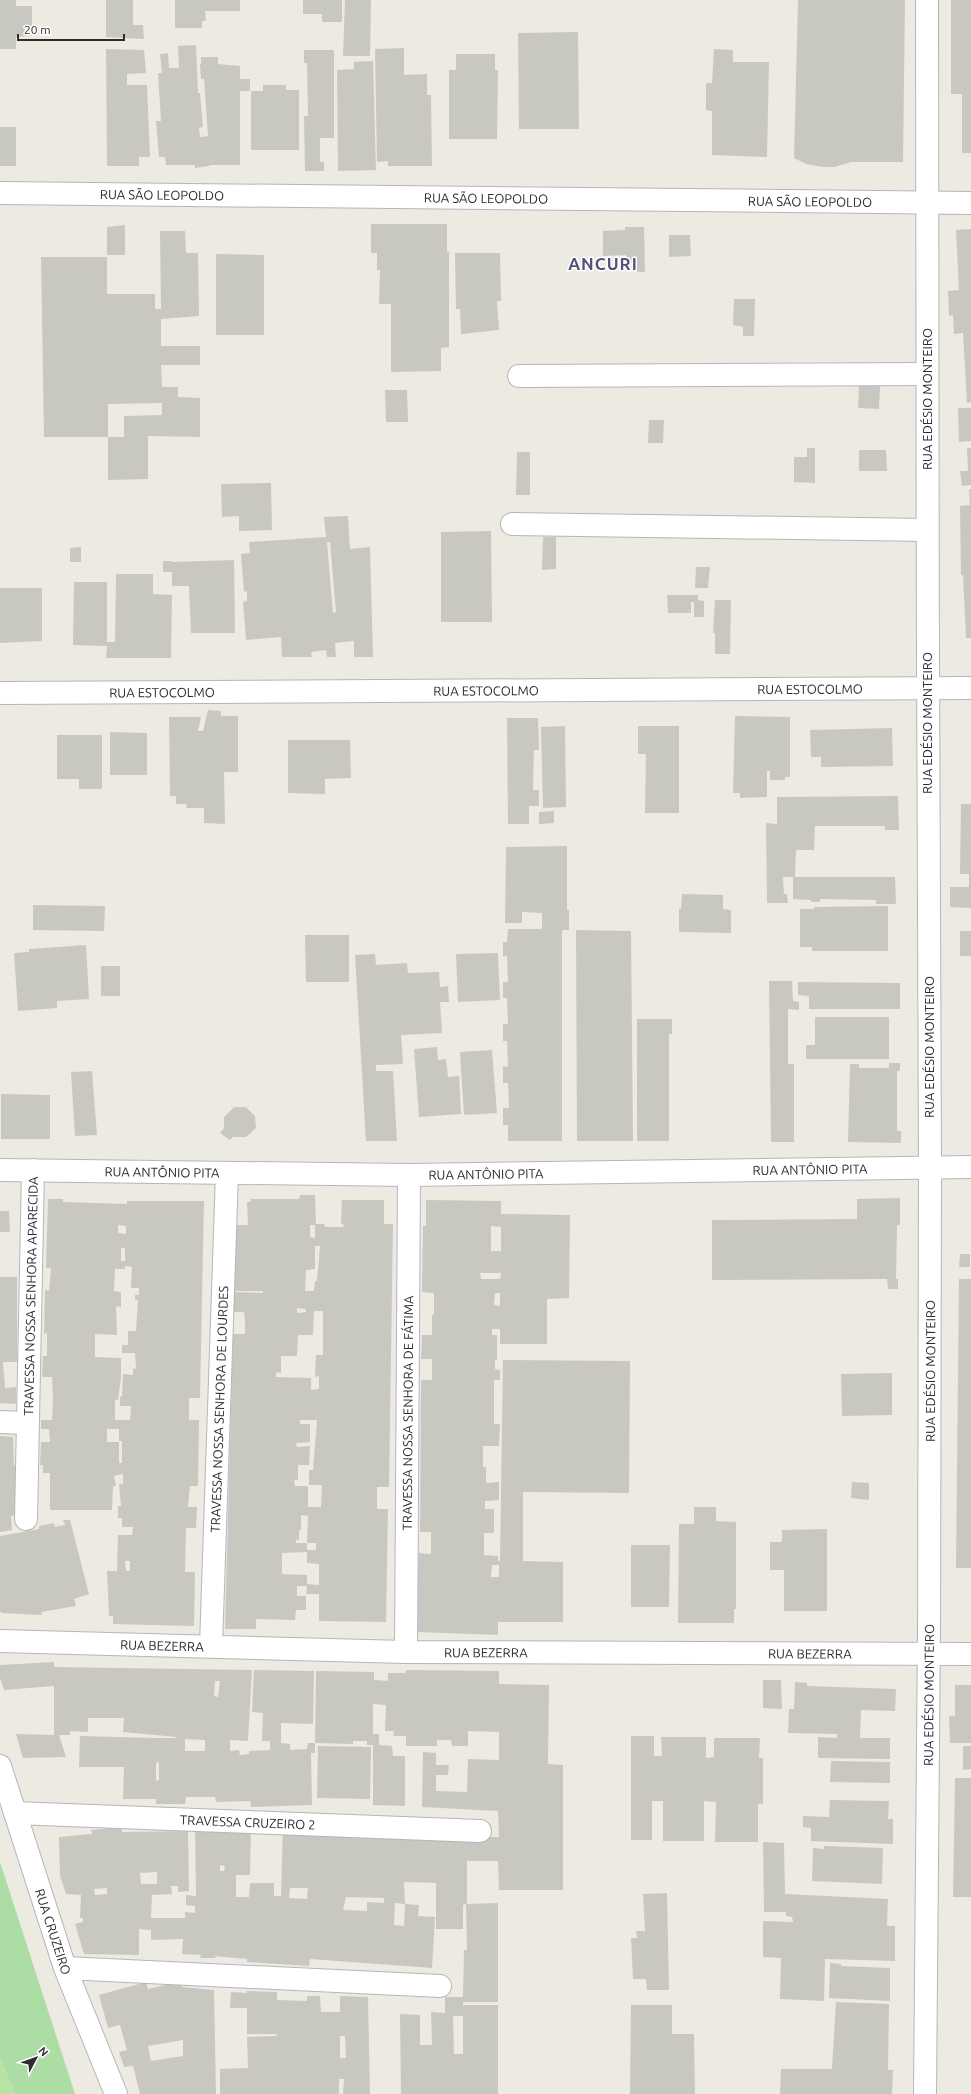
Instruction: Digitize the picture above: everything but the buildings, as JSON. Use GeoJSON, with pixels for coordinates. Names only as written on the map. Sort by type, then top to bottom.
{"type":"FeatureCollection","features":[{"type":"Feature","properties":{"kind":"street","name":"RUA EDÉSIO MONTEIRO"},"geometry":{"type":"LineString","coordinates":[[926,2094],[930,1654],[930,1166],[926,203],[927,0]]}},
{"type":"Feature","properties":{"kind":"street","name":"RUA SÃO LEOPOLDO"},"geometry":{"type":"LineString","coordinates":[[0,193],[971,203]]}},
{"type":"Feature","properties":{"kind":"street"},"geometry":{"type":"LineString","coordinates":[[519,376],[927,374]]}},
{"type":"Feature","properties":{"kind":"street"},"geometry":{"type":"LineString","coordinates":[[512,524],[927,530]]}},
{"type":"Feature","properties":{"kind":"street","name":"RUA ESTOCOLMO"},"geometry":{"type":"LineString","coordinates":[[0,693],[971,688]]}},
{"type":"Feature","properties":{"kind":"street","name":"RUA ANTÔNIO PITA"},"geometry":{"type":"LineString","coordinates":[[0,1170],[409,1175],[930,1166],[971,1167]]}},
{"type":"Feature","properties":{"kind":"street","name":"TRAVESSA NOSSA SENHORA APARECIDA"},"geometry":{"type":"LineString","coordinates":[[26,1519],[33,1170]]}},
{"type":"Feature","properties":{"kind":"street","name":"TRAVESSA NOSSA SENHORA DE LOURDES"},"geometry":{"type":"LineString","coordinates":[[212,1646],[227,1173]]}},
{"type":"Feature","properties":{"kind":"street","name":"TRAVESSA NOSSA SENHORA DE FÁTIMA"},"geometry":{"type":"LineString","coordinates":[[406,1652],[409,1175]]}},
{"type":"Feature","properties":{"kind":"street","name":"TRAVESSA NOSSA SENHORA APARECIDA"},"geometry":{"type":"LineString","coordinates":[[0,1422],[28,1423]]}},
{"type":"Feature","properties":{"kind":"street","name":"RUA BEZERRA"},"geometry":{"type":"LineString","coordinates":[[0,1641],[406,1652],[971,1654]]}},
{"type":"Feature","properties":{"kind":"street","name":"RUA CRUZEIRO"},"geometry":{"type":"LineString","coordinates":[[0,1766],[65,1968],[116,2094]]}},
{"type":"Feature","properties":{"kind":"street","name":"TRAVESSA CRUZEIRO 2"},"geometry":{"type":"LineString","coordinates":[[15,1813],[480,1831]]}},
{"type":"Feature","properties":{"kind":"street"},"geometry":{"type":"LineString","coordinates":[[65,1968],[440,1986]]}},
{"type":"Feature","properties":{"kind":"green space"},"geometry":{"type":"Polygon","coordinates":[[[0,1862],[75,2094],[15,2094],[0,2058],[0,1862]]]}},
{"type":"Feature","properties":{"kind":"green space"},"geometry":{"type":"Polygon","coordinates":[[[0,2058],[15,2094],[0,2094],[0,2058]]]}},
{"type":"Feature","properties":{"kind":"district","name":"ANCURI"},"geometry":{"type":"Point","coordinates":[603,263]}}]}
